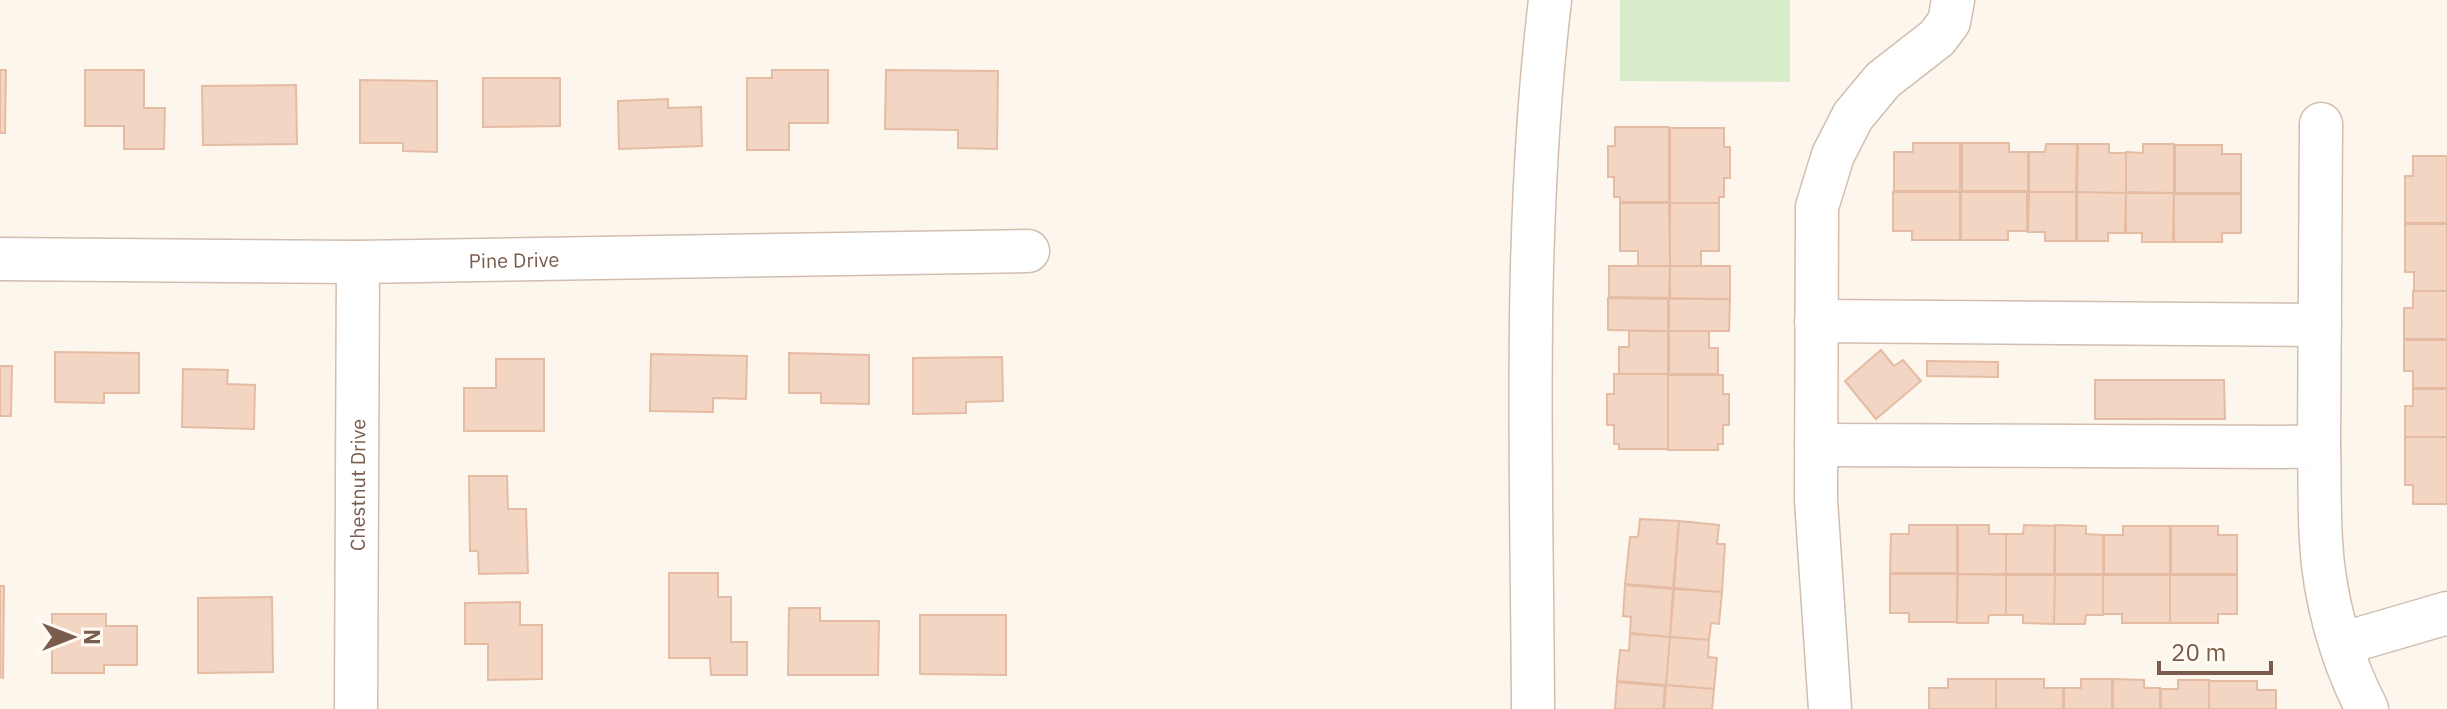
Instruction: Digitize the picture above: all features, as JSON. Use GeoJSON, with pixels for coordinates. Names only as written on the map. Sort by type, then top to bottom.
{"type":"FeatureCollection","features":[{"type":"Feature","properties":{"kind":"street"},"geometry":{"type":"LineString","coordinates":[[1533,709],[1531,307],[1542,68],[1550,0]]}},
{"type":"Feature","properties":{"kind":"street"},"geometry":{"type":"LineString","coordinates":[[1830,709],[1817,516],[1817,207],[1833,155],[1863,102],[1883,80],[1937,38],[1952,12],[1953,0]]}},
{"type":"Feature","properties":{"kind":"street"},"geometry":{"type":"LineString","coordinates":[[2321,124],[2321,542],[2329,596],[2341,644],[2367,709]]}},
{"type":"Feature","properties":{"kind":"street","name":"Pine Drive"},"geometry":{"type":"LineString","coordinates":[[0,259],[358,262],[1028,251]]}},
{"type":"Feature","properties":{"kind":"street","name":"Chestnut Drive"},"geometry":{"type":"LineString","coordinates":[[356,709],[358,262]]}},
{"type":"Feature","properties":{"kind":"street"},"geometry":{"type":"LineString","coordinates":[[1816,321],[2320,325]]}},
{"type":"Feature","properties":{"kind":"street"},"geometry":{"type":"LineString","coordinates":[[1816,445],[2319,447]]}},
{"type":"Feature","properties":{"kind":"street"},"geometry":{"type":"LineString","coordinates":[[2341,644],[2447,613]]}},
{"type":"Feature","properties":{"kind":"green space"},"geometry":{"type":"Polygon","coordinates":[[[1620,0],[1790,0],[1790,82],[1620,81],[1620,0]]]}},
{"type":"Feature","properties":{"kind":"building"},"geometry":{"type":"Polygon","coordinates":[[[0,70],[6,70],[5,133],[0,133],[0,70]]]}},
{"type":"Feature","properties":{"kind":"building"},"geometry":{"type":"Polygon","coordinates":[[[85,70],[144,70],[144,108],[165,108],[164,149],[124,149],[124,126],[85,126],[85,70]]]}},
{"type":"Feature","properties":{"kind":"building"},"geometry":{"type":"Polygon","coordinates":[[[772,70],[828,70],[828,123],[789,123],[789,150],[747,150],[747,78],[772,78],[772,70]]]}},
{"type":"Feature","properties":{"kind":"building"},"geometry":{"type":"Polygon","coordinates":[[[886,70],[998,71],[997,149],[958,148],[958,130],[885,129],[886,70]]]}},
{"type":"Feature","properties":{"kind":"building"},"geometry":{"type":"Polygon","coordinates":[[[483,78],[560,78],[560,126],[483,127],[483,78]]]}},
{"type":"Feature","properties":{"kind":"building"},"geometry":{"type":"Polygon","coordinates":[[[360,80],[437,81],[437,152],[403,151],[403,143],[360,143],[360,80]]]}},
{"type":"Feature","properties":{"kind":"building"},"geometry":{"type":"Polygon","coordinates":[[[296,85],[297,144],[203,145],[202,86],[296,85]]]}},
{"type":"Feature","properties":{"kind":"building"},"geometry":{"type":"Polygon","coordinates":[[[668,99],[668,108],[701,107],[702,146],[619,149],[618,101],[668,99]]]}},
{"type":"Feature","properties":{"kind":"building"},"geometry":{"type":"Polygon","coordinates":[[[1615,127],[1669,127],[1669,202],[1620,202],[1620,197],[1614,197],[1614,177],[1608,177],[1608,146],[1615,146],[1615,127]]]}},
{"type":"Feature","properties":{"kind":"building"},"geometry":{"type":"Polygon","coordinates":[[[1670,128],[1724,128],[1724,147],[1730,147],[1730,178],[1724,178],[1724,197],[1719,197],[1719,203],[1670,203],[1670,128]]]}},
{"type":"Feature","properties":{"kind":"building"},"geometry":{"type":"Polygon","coordinates":[[[1913,143],[1960,143],[1960,191],[1894,191],[1894,152],[1913,152],[1913,143]]]}},
{"type":"Feature","properties":{"kind":"building"},"geometry":{"type":"Polygon","coordinates":[[[1962,143],[2009,143],[2009,152],[2028,152],[2028,191],[1962,191],[1962,143]]]}},
{"type":"Feature","properties":{"kind":"building"},"geometry":{"type":"Polygon","coordinates":[[[2046,144],[2077,144],[2076,192],[2029,192],[2029,152],[2045,152],[2046,144]]]}},
{"type":"Feature","properties":{"kind":"building"},"geometry":{"type":"Polygon","coordinates":[[[2078,144],[2109,144],[2109,153],[2126,153],[2126,193],[2077,192],[2078,144]]]}},
{"type":"Feature","properties":{"kind":"building"},"geometry":{"type":"Polygon","coordinates":[[[2143,144],[2174,144],[2174,193],[2126,192],[2126,152],[2143,153],[2143,144]]]}},
{"type":"Feature","properties":{"kind":"building"},"geometry":{"type":"Polygon","coordinates":[[[2175,145],[2222,145],[2222,154],[2241,154],[2241,193],[2175,193],[2175,145]]]}},
{"type":"Feature","properties":{"kind":"building"},"geometry":{"type":"Polygon","coordinates":[[[2413,156],[2447,156],[2447,223],[2405,223],[2405,176],[2413,176],[2413,156]]]}},
{"type":"Feature","properties":{"kind":"building"},"geometry":{"type":"Polygon","coordinates":[[[1893,192],[1960,192],[1960,240],[1912,240],[1912,231],[1893,231],[1893,192]]]}},
{"type":"Feature","properties":{"kind":"building"},"geometry":{"type":"Polygon","coordinates":[[[1961,192],[2027,192],[2027,231],[2008,231],[2008,240],[1961,240],[1961,192]]]}},
{"type":"Feature","properties":{"kind":"building"},"geometry":{"type":"Polygon","coordinates":[[[2029,192],[2076,192],[2076,241],[2045,241],[2045,232],[2028,232],[2029,192]]]}},
{"type":"Feature","properties":{"kind":"building"},"geometry":{"type":"Polygon","coordinates":[[[2077,192],[2126,193],[2125,233],[2108,233],[2108,241],[2077,241],[2077,192]]]}},
{"type":"Feature","properties":{"kind":"building"},"geometry":{"type":"Polygon","coordinates":[[[2126,193],[2174,193],[2173,242],[2142,242],[2142,233],[2126,233],[2126,193]]]}},
{"type":"Feature","properties":{"kind":"building"},"geometry":{"type":"Polygon","coordinates":[[[2174,194],[2241,194],[2241,233],[2222,233],[2222,242],[2174,242],[2174,194]]]}},
{"type":"Feature","properties":{"kind":"building"},"geometry":{"type":"Polygon","coordinates":[[[1620,203],[1669,203],[1670,266],[1638,266],[1638,251],[1620,251],[1620,203]]]}},
{"type":"Feature","properties":{"kind":"building"},"geometry":{"type":"Polygon","coordinates":[[[1670,203],[1719,203],[1719,251],[1701,251],[1701,266],[1670,266],[1670,203]]]}},
{"type":"Feature","properties":{"kind":"building"},"geometry":{"type":"Polygon","coordinates":[[[2405,224],[2447,224],[2447,291],[2414,291],[2414,272],[2405,272],[2405,224]]]}},
{"type":"Feature","properties":{"kind":"building"},"geometry":{"type":"Polygon","coordinates":[[[1609,266],[1670,266],[1669,298],[1609,297],[1609,266]]]}},
{"type":"Feature","properties":{"kind":"building"},"geometry":{"type":"Polygon","coordinates":[[[1670,266],[1730,266],[1730,299],[1670,298],[1670,266]]]}},
{"type":"Feature","properties":{"kind":"building"},"geometry":{"type":"Polygon","coordinates":[[[2413,291],[2447,291],[2447,339],[2404,339],[2404,308],[2413,308],[2413,291]]]}},
{"type":"Feature","properties":{"kind":"building"},"geometry":{"type":"Polygon","coordinates":[[[1608,298],[1668,299],[1668,331],[1608,330],[1608,298]]]}},
{"type":"Feature","properties":{"kind":"building"},"geometry":{"type":"Polygon","coordinates":[[[1669,299],[1730,299],[1729,331],[1669,331],[1669,299]]]}},
{"type":"Feature","properties":{"kind":"building"},"geometry":{"type":"Polygon","coordinates":[[[1629,331],[1668,331],[1668,374],[1619,374],[1619,347],[1629,347],[1629,331]]]}},
{"type":"Feature","properties":{"kind":"building"},"geometry":{"type":"Polygon","coordinates":[[[1669,331],[1709,331],[1709,348],[1718,348],[1718,374],[1669,374],[1669,331]]]}},
{"type":"Feature","properties":{"kind":"building"},"geometry":{"type":"Polygon","coordinates":[[[2404,340],[2447,340],[2447,388],[2413,388],[2413,371],[2404,371],[2404,340]]]}},
{"type":"Feature","properties":{"kind":"building"},"geometry":{"type":"Polygon","coordinates":[[[1881,350],[1894,366],[1903,360],[1921,381],[1876,419],[1845,381],[1881,350]]]}},
{"type":"Feature","properties":{"kind":"building"},"geometry":{"type":"Polygon","coordinates":[[[55,352],[139,353],[139,393],[104,393],[104,403],[55,402],[55,352]]]}},
{"type":"Feature","properties":{"kind":"building"},"geometry":{"type":"Polygon","coordinates":[[[789,353],[869,355],[869,404],[821,403],[821,393],[789,393],[789,353]]]}},
{"type":"Feature","properties":{"kind":"building"},"geometry":{"type":"Polygon","coordinates":[[[651,354],[747,356],[746,399],[713,398],[713,412],[650,411],[651,354]]]}},
{"type":"Feature","properties":{"kind":"building"},"geometry":{"type":"Polygon","coordinates":[[[1002,357],[1003,401],[966,402],[966,413],[913,414],[913,358],[1002,357]]]}},
{"type":"Feature","properties":{"kind":"building"},"geometry":{"type":"Polygon","coordinates":[[[496,359],[544,359],[544,431],[464,431],[464,388],[496,388],[496,359]]]}},
{"type":"Feature","properties":{"kind":"building"},"geometry":{"type":"Polygon","coordinates":[[[1927,361],[1998,362],[1998,377],[1927,376],[1927,361]]]}},
{"type":"Feature","properties":{"kind":"building"},"geometry":{"type":"Polygon","coordinates":[[[0,366],[12,366],[11,416],[0,416],[0,366]]]}},
{"type":"Feature","properties":{"kind":"building"},"geometry":{"type":"Polygon","coordinates":[[[183,369],[228,370],[227,384],[255,385],[254,429],[182,427],[183,369]]]}},
{"type":"Feature","properties":{"kind":"building"},"geometry":{"type":"Polygon","coordinates":[[[1614,374],[1668,374],[1668,449],[1619,449],[1619,444],[1614,444],[1614,425],[1607,425],[1607,394],[1614,394],[1614,374]]]}},
{"type":"Feature","properties":{"kind":"building"},"geometry":{"type":"Polygon","coordinates":[[[1668,375],[1723,375],[1723,394],[1729,394],[1729,425],[1723,425],[1723,444],[1718,444],[1718,450],[1668,450],[1668,375]]]}},
{"type":"Feature","properties":{"kind":"building"},"geometry":{"type":"Polygon","coordinates":[[[2095,380],[2224,380],[2225,419],[2095,419],[2095,380]]]}},
{"type":"Feature","properties":{"kind":"building"},"geometry":{"type":"Polygon","coordinates":[[[2413,389],[2447,389],[2447,437],[2405,437],[2405,406],[2413,406],[2413,389]]]}},
{"type":"Feature","properties":{"kind":"building"},"geometry":{"type":"Polygon","coordinates":[[[2405,437],[2447,437],[2447,504],[2413,504],[2413,485],[2405,485],[2405,437]]]}},
{"type":"Feature","properties":{"kind":"building"},"geometry":{"type":"Polygon","coordinates":[[[469,476],[507,476],[508,509],[526,509],[528,573],[479,574],[478,551],[470,551],[469,476]]]}},
{"type":"Feature","properties":{"kind":"building"},"geometry":{"type":"Polygon","coordinates":[[[1640,519],[1679,521],[1673,588],[1625,584],[1630,537],[1638,537],[1640,519]]]}},
{"type":"Feature","properties":{"kind":"building"},"geometry":{"type":"Polygon","coordinates":[[[1679,521],[1719,525],[1717,544],[1725,544],[1722,592],[1674,588],[1679,521]]]}},
{"type":"Feature","properties":{"kind":"building"},"geometry":{"type":"Polygon","coordinates":[[[1909,525],[1957,525],[1957,573],[1890,573],[1891,534],[1909,534],[1909,525]]]}},
{"type":"Feature","properties":{"kind":"building"},"geometry":{"type":"Polygon","coordinates":[[[1958,525],[1989,525],[1989,534],[2006,534],[2006,574],[1958,574],[1958,525]]]}},
{"type":"Feature","properties":{"kind":"building"},"geometry":{"type":"Polygon","coordinates":[[[2024,525],[2055,526],[2054,574],[2006,574],[2006,534],[2023,534],[2024,525]]]}},
{"type":"Feature","properties":{"kind":"building"},"geometry":{"type":"Polygon","coordinates":[[[2055,525],[2086,526],[2086,534],[2103,535],[2103,574],[2055,574],[2055,525]]]}},
{"type":"Feature","properties":{"kind":"building"},"geometry":{"type":"Polygon","coordinates":[[[2123,526],[2170,526],[2170,574],[2104,574],[2104,535],[2123,535],[2123,526]]]}},
{"type":"Feature","properties":{"kind":"building"},"geometry":{"type":"Polygon","coordinates":[[[2171,526],[2218,526],[2218,535],[2237,535],[2237,574],[2171,574],[2171,526]]]}},
{"type":"Feature","properties":{"kind":"building"},"geometry":{"type":"Polygon","coordinates":[[[669,573],[718,573],[718,597],[731,597],[731,642],[747,642],[747,675],[711,675],[710,658],[669,658],[669,573]]]}},
{"type":"Feature","properties":{"kind":"building"},"geometry":{"type":"Polygon","coordinates":[[[1890,574],[1957,574],[1957,622],[1909,622],[1909,613],[1890,613],[1890,574]]]}},
{"type":"Feature","properties":{"kind":"building"},"geometry":{"type":"Polygon","coordinates":[[[1958,574],[2006,575],[2006,615],[1989,615],[1988,623],[1957,623],[1958,574]]]}},
{"type":"Feature","properties":{"kind":"building"},"geometry":{"type":"Polygon","coordinates":[[[2006,575],[2055,575],[2054,624],[2023,623],[2023,615],[2006,615],[2006,575]]]}},
{"type":"Feature","properties":{"kind":"building"},"geometry":{"type":"Polygon","coordinates":[[[2055,575],[2103,575],[2103,615],[2086,615],[2085,624],[2054,624],[2055,575]]]}},
{"type":"Feature","properties":{"kind":"building"},"geometry":{"type":"Polygon","coordinates":[[[2103,575],[2170,575],[2170,623],[2122,623],[2122,614],[2103,614],[2103,575]]]}},
{"type":"Feature","properties":{"kind":"building"},"geometry":{"type":"Polygon","coordinates":[[[2170,575],[2237,575],[2237,614],[2218,614],[2218,623],[2170,623],[2170,575]]]}},
{"type":"Feature","properties":{"kind":"building"},"geometry":{"type":"Polygon","coordinates":[[[1625,585],[1673,589],[1670,637],[1630,633],[1631,617],[1623,616],[1625,585]]]}},
{"type":"Feature","properties":{"kind":"building"},"geometry":{"type":"Polygon","coordinates":[[[0,586],[4,586],[3,678],[0,677],[0,586]]]}},
{"type":"Feature","properties":{"kind":"building"},"geometry":{"type":"Polygon","coordinates":[[[1674,589],[1722,592],[1719,624],[1711,623],[1709,640],[1670,637],[1674,589]]]}},
{"type":"Feature","properties":{"kind":"building"},"geometry":{"type":"Polygon","coordinates":[[[272,597],[273,672],[198,673],[198,598],[272,597]]]}},
{"type":"Feature","properties":{"kind":"building"},"geometry":{"type":"Polygon","coordinates":[[[520,602],[520,625],[542,625],[542,679],[488,680],[488,644],[465,644],[465,603],[520,602]]]}},
{"type":"Feature","properties":{"kind":"building"},"geometry":{"type":"Polygon","coordinates":[[[789,608],[820,608],[820,621],[879,621],[878,675],[788,675],[789,608]]]}},
{"type":"Feature","properties":{"kind":"building"},"geometry":{"type":"Polygon","coordinates":[[[52,614],[106,614],[106,626],[137,626],[137,665],[104,665],[104,673],[52,673],[52,614]]]}},
{"type":"Feature","properties":{"kind":"building"},"geometry":{"type":"Polygon","coordinates":[[[920,615],[1006,615],[1006,675],[920,674],[920,615]]]}},
{"type":"Feature","properties":{"kind":"building"},"geometry":{"type":"Polygon","coordinates":[[[1630,634],[1670,637],[1666,685],[1617,681],[1620,650],[1629,651],[1630,634]]]}},
{"type":"Feature","properties":{"kind":"building"},"geometry":{"type":"Polygon","coordinates":[[[1670,637],[1709,640],[1708,657],[1717,658],[1714,689],[1666,685],[1670,637]]]}},
{"type":"Feature","properties":{"kind":"building"},"geometry":{"type":"Polygon","coordinates":[[[1948,679],[1996,679],[1996,709],[1929,709],[1929,688],[1948,688],[1948,679]]]}},
{"type":"Feature","properties":{"kind":"building"},"geometry":{"type":"Polygon","coordinates":[[[1996,679],[2044,679],[2044,688],[2063,688],[2063,709],[1996,709],[1996,679]]]}},
{"type":"Feature","properties":{"kind":"building"},"geometry":{"type":"Polygon","coordinates":[[[2081,679],[2112,679],[2112,709],[2064,709],[2064,688],[2081,688],[2081,679]]]}},
{"type":"Feature","properties":{"kind":"building"},"geometry":{"type":"Polygon","coordinates":[[[2113,679],[2144,680],[2144,688],[2160,688],[2160,709],[2113,709],[2113,679]]]}},
{"type":"Feature","properties":{"kind":"building"},"geometry":{"type":"Polygon","coordinates":[[[2178,680],[2209,680],[2209,709],[2161,709],[2161,689],[2178,689],[2178,680]]]}},
{"type":"Feature","properties":{"kind":"building"},"geometry":{"type":"Polygon","coordinates":[[[2209,681],[2257,681],[2257,690],[2276,690],[2276,709],[2209,709],[2209,681]]]}},
{"type":"Feature","properties":{"kind":"building"},"geometry":{"type":"Polygon","coordinates":[[[1617,682],[1665,686],[1663,709],[1615,709],[1617,682]]]}},
{"type":"Feature","properties":{"kind":"building"},"geometry":{"type":"Polygon","coordinates":[[[1666,685],[1714,689],[1712,709],[1664,709],[1666,685]]]}}]}
